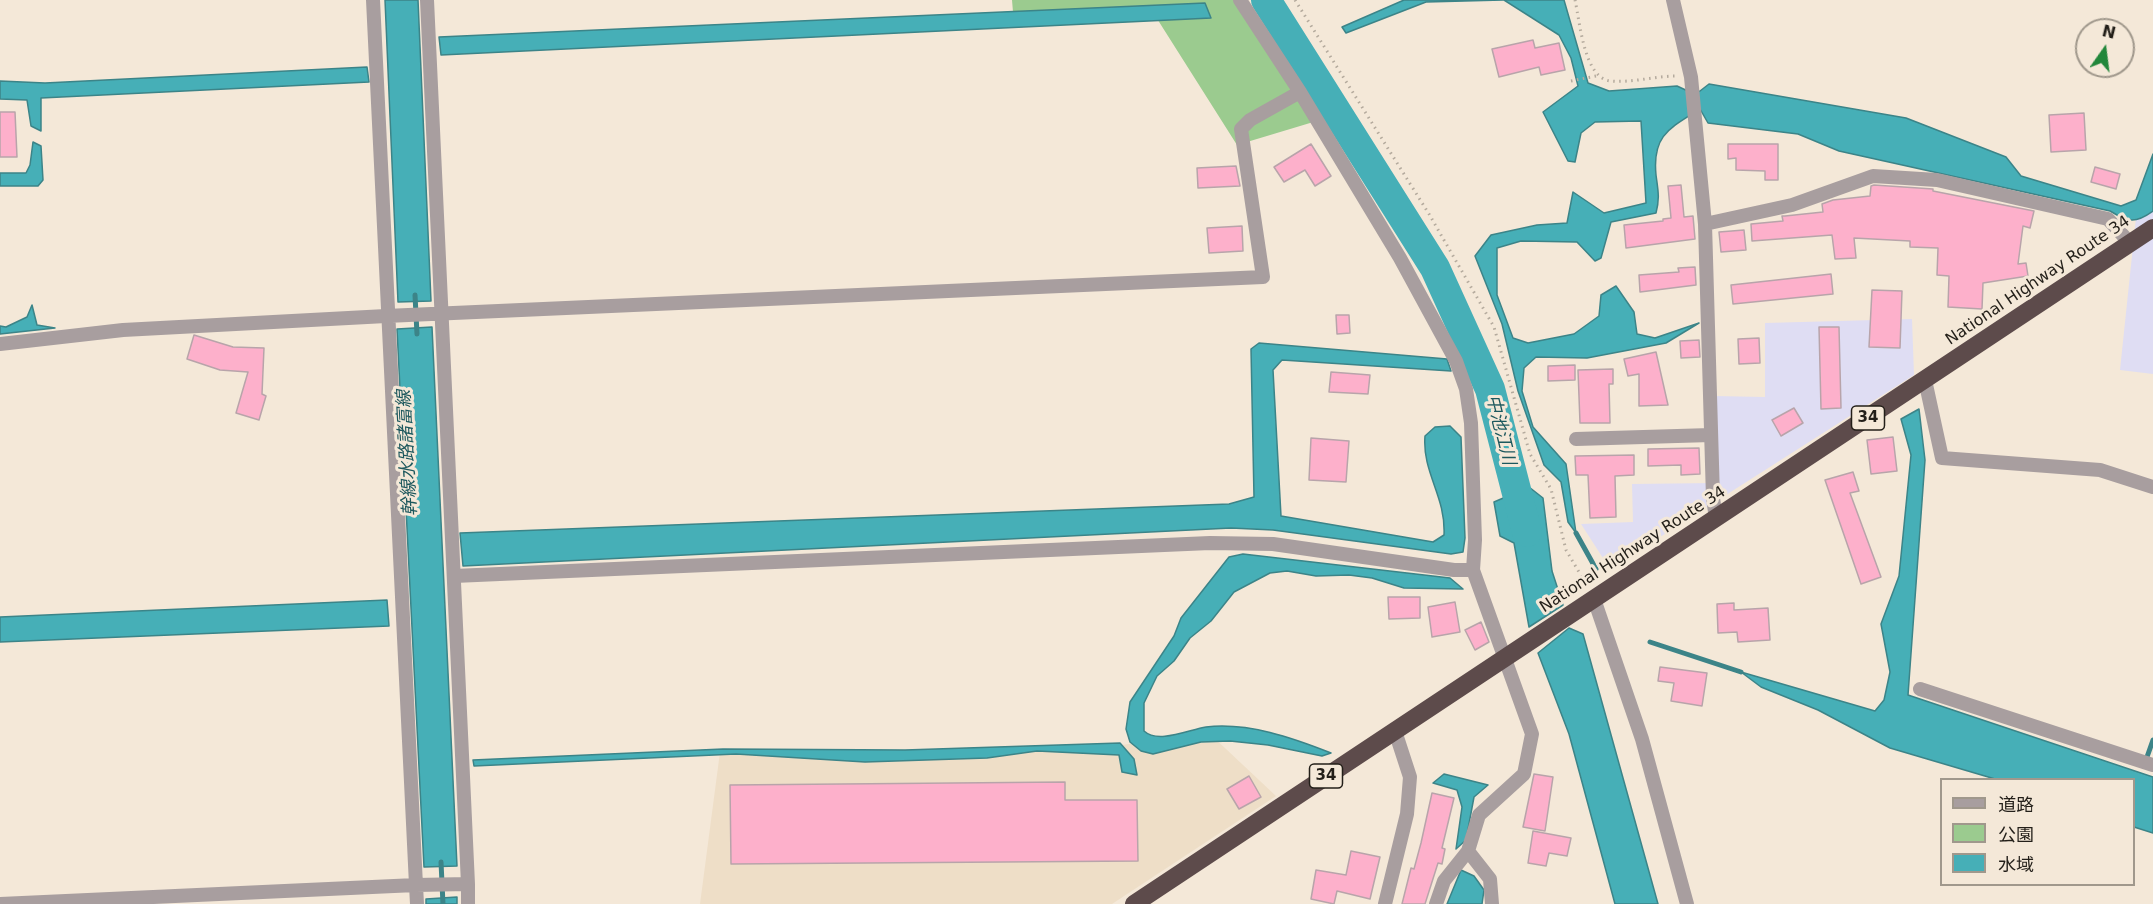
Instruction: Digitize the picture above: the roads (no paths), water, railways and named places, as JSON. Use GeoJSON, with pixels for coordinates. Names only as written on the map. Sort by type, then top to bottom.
{"type":"FeatureCollection","features":[{"type":"Feature","properties":{"kind":"highway","name":"National Highway Route 34"},"geometry":{"type":"LineString","coordinates":[[1134,904],[2153,228]]}},
{"type":"Feature","properties":{"kind":"street"},"geometry":{"type":"LineString","coordinates":[[373,0],[386,316],[423,885],[417,904]]}},
{"type":"Feature","properties":{"kind":"street"},"geometry":{"type":"LineString","coordinates":[[427,0],[454,576],[461,884],[468,904]]}},
{"type":"Feature","properties":{"kind":"street"},"geometry":{"type":"LineString","coordinates":[[1240,0],[1300,92],[1400,258],[1456,361],[1466,389],[1471,423],[1475,540],[1473,570],[1512,653],[1532,734],[1524,774],[1479,815],[1468,851],[1444,881],[1436,904]]}},
{"type":"Feature","properties":{"kind":"street"},"geometry":{"type":"LineString","coordinates":[[1673,0],[1691,77],[1705,224],[1711,435],[1716,519]]}},
{"type":"Feature","properties":{"kind":"street"},"geometry":{"type":"LineString","coordinates":[[0,344],[123,330],[386,316],[1263,277],[1241,129],[1250,120],[1300,92]]}},
{"type":"Feature","properties":{"kind":"street"},"geometry":{"type":"LineString","coordinates":[[1705,224],[1792,205],[1873,176],[1937,180],[2108,219],[2130,243]]}},
{"type":"Feature","properties":{"kind":"street"},"geometry":{"type":"LineString","coordinates":[[1926,380],[1942,458],[2100,470],[2153,487]]}},
{"type":"Feature","properties":{"kind":"street"},"geometry":{"type":"LineString","coordinates":[[1576,439],[1711,435]]}},
{"type":"Feature","properties":{"kind":"street"},"geometry":{"type":"LineString","coordinates":[[454,576],[1210,543],[1273,544],[1454,570],[1473,570]]}},
{"type":"Feature","properties":{"kind":"street"},"geometry":{"type":"LineString","coordinates":[[1588,603],[1642,740],[1687,904]]}},
{"type":"Feature","properties":{"kind":"street"},"geometry":{"type":"LineString","coordinates":[[1920,689],[2153,765]]}},
{"type":"Feature","properties":{"kind":"street"},"geometry":{"type":"LineString","coordinates":[[1385,904],[1407,814],[1410,777],[1395,731]]}},
{"type":"Feature","properties":{"kind":"street"},"geometry":{"type":"LineString","coordinates":[[1468,851],[1490,879],[1492,904]]}},
{"type":"Feature","properties":{"kind":"street"},"geometry":{"type":"LineString","coordinates":[[0,904],[461,884]]}},
{"type":"Feature","properties":{"kind":"water"},"geometry":{"type":"Polygon","coordinates":[[[385,0],[418,0],[431,301],[398,302],[385,0]]]}},
{"type":"Feature","properties":{"kind":"water"},"geometry":{"type":"Polygon","coordinates":[[[1404,0],[1503,0],[1426,2],[1346,33],[1342,27],[1404,0]]]}},
{"type":"Feature","properties":{"kind":"water"},"geometry":{"type":"Polygon","coordinates":[[[1504,0],[1564,0],[1588,83],[1609,91],[1677,86],[1690,92],[1700,91],[1709,84],[1906,118],[2006,157],[2021,176],[2121,206],[2136,200],[2153,154],[2153,211],[2141,218],[2131,220],[2110,211],[1839,151],[1798,134],[1708,123],[1700,109],[1672,128],[1660,142],[1656,161],[1658,203],[1656,213],[1611,222],[1601,258],[1595,261],[1577,242],[1521,241],[1497,248],[1497,295],[1513,338],[1528,343],[1574,334],[1599,316],[1601,295],[1616,286],[1634,312],[1637,334],[1655,338],[1699,323],[1666,343],[1587,358],[1536,357],[1524,368],[1522,391],[1533,427],[1566,464],[1576,533],[1568,522],[1561,482],[1544,465],[1518,391],[1502,324],[1475,256],[1491,235],[1537,225],[1567,223],[1573,192],[1604,213],[1646,203],[1641,121],[1595,122],[1581,133],[1575,162],[1568,161],[1543,112],[1578,86],[1571,58],[1559,35],[1504,0]]]}},
{"type":"Feature","properties":{"kind":"water"},"geometry":{"type":"Polygon","coordinates":[[[1205,3],[1211,18],[441,55],[439,37],[1205,3]]]}},
{"type":"Feature","properties":{"kind":"water"},"geometry":{"type":"Polygon","coordinates":[[[367,67],[369,82],[41,98],[41,131],[31,126],[27,100],[0,99],[0,81],[45,83],[367,67]]]}},
{"type":"Feature","properties":{"kind":"water"},"geometry":{"type":"Polygon","coordinates":[[[33,142],[41,146],[43,180],[38,186],[0,186],[0,173],[26,173],[30,165],[33,142]]]}},
{"type":"Feature","properties":{"kind":"water"},"geometry":{"type":"Polygon","coordinates":[[[32,305],[37,325],[55,328],[0,334],[0,326],[6,327],[27,317],[32,305]]]}},
{"type":"Feature","properties":{"kind":"water"},"geometry":{"type":"Polygon","coordinates":[[[432,327],[457,866],[424,867],[397,329],[432,327]]]}},
{"type":"Feature","properties":{"kind":"water"},"geometry":{"type":"Polygon","coordinates":[[[1259,343],[1447,359],[1451,371],[1282,360],[1273,370],[1281,516],[1433,542],[1444,535],[1444,521],[1427,462],[1425,436],[1435,427],[1450,426],[1461,437],[1465,538],[1463,552],[1451,554],[1273,530],[1231,528],[463,566],[460,533],[1229,504],[1254,497],[1251,349],[1259,343]]]}},
{"type":"Feature","properties":{"kind":"water"},"geometry":{"type":"Polygon","coordinates":[[[1919,409],[1925,460],[1908,695],[2153,777],[2153,833],[2135,827],[2135,778],[1992,778],[1890,748],[1818,710],[1761,687],[1741,672],[1875,711],[1884,700],[1890,672],[1881,624],[1899,576],[1911,455],[1901,419],[1919,409]]]}},
{"type":"Feature","properties":{"kind":"water"},"geometry":{"type":"Polygon","coordinates":[[[1529,487],[1543,498],[1552,571],[1563,605],[1529,627],[1514,543],[1500,536],[1494,502],[1529,487]]]}},
{"type":"Feature","properties":{"kind":"water"},"geometry":{"type":"Polygon","coordinates":[[[1243,554],[1450,578],[1463,589],[1404,588],[1372,578],[1349,575],[1316,576],[1287,571],[1270,573],[1234,592],[1211,621],[1190,638],[1174,661],[1157,676],[1144,703],[1144,731],[1150,735],[1165,736],[1206,727],[1238,727],[1270,732],[1331,753],[1322,756],[1268,745],[1230,741],[1201,742],[1153,754],[1141,751],[1130,742],[1126,729],[1130,702],[1174,636],[1181,618],[1229,557],[1243,554]]]}},
{"type":"Feature","properties":{"kind":"water"},"geometry":{"type":"Polygon","coordinates":[[[387,600],[389,626],[0,642],[0,617],[387,600]]]}},
{"type":"Feature","properties":{"kind":"water"},"geometry":{"type":"Polygon","coordinates":[[[1569,628],[1583,634],[1658,904],[1615,904],[1569,734],[1538,653],[1569,628]]]}},
{"type":"Feature","properties":{"kind":"water"},"geometry":{"type":"Polygon","coordinates":[[[1120,743],[1134,759],[1137,775],[1122,772],[1119,755],[1037,751],[987,758],[865,762],[736,754],[474,766],[473,760],[723,749],[905,750],[1120,743]]]}},
{"type":"Feature","properties":{"kind":"water"},"geometry":{"type":"Polygon","coordinates":[[[1444,774],[1488,785],[1474,797],[1466,840],[1456,849],[1462,807],[1457,790],[1433,783],[1444,774]]]}},
{"type":"Feature","properties":{"kind":"water"},"geometry":{"type":"Polygon","coordinates":[[[1461,870],[1474,876],[1484,890],[1482,904],[1447,904],[1461,870]]]}},
{"type":"Feature","properties":{"kind":"water"},"geometry":{"type":"Polygon","coordinates":[[[457,897],[457,904],[426,904],[426,899],[457,897]]]}},
{"type":"Feature","properties":{"kind":"waterway","name":"中池江川"},"geometry":{"type":"LineString","coordinates":[[1266,0],[1435,268],[1490,389],[1527,532]]}},
{"type":"Feature","properties":{"kind":"waterway","name":"幹線水路諸富線"},"geometry":{"type":"LineString","coordinates":[[415,295],[417,334]]}},
{"type":"Feature","properties":{"kind":"waterway"},"geometry":{"type":"LineString","coordinates":[[1576,533],[1596,569]]}},
{"type":"Feature","properties":{"kind":"waterway"},"geometry":{"type":"LineString","coordinates":[[1650,642],[1741,672]]}},
{"type":"Feature","properties":{"kind":"waterway"},"geometry":{"type":"LineString","coordinates":[[2147,757],[2153,740]]}},
{"type":"Feature","properties":{"kind":"waterway","name":"幹線水路諸富線"},"geometry":{"type":"LineString","coordinates":[[441,862],[443,904]]}}]}
